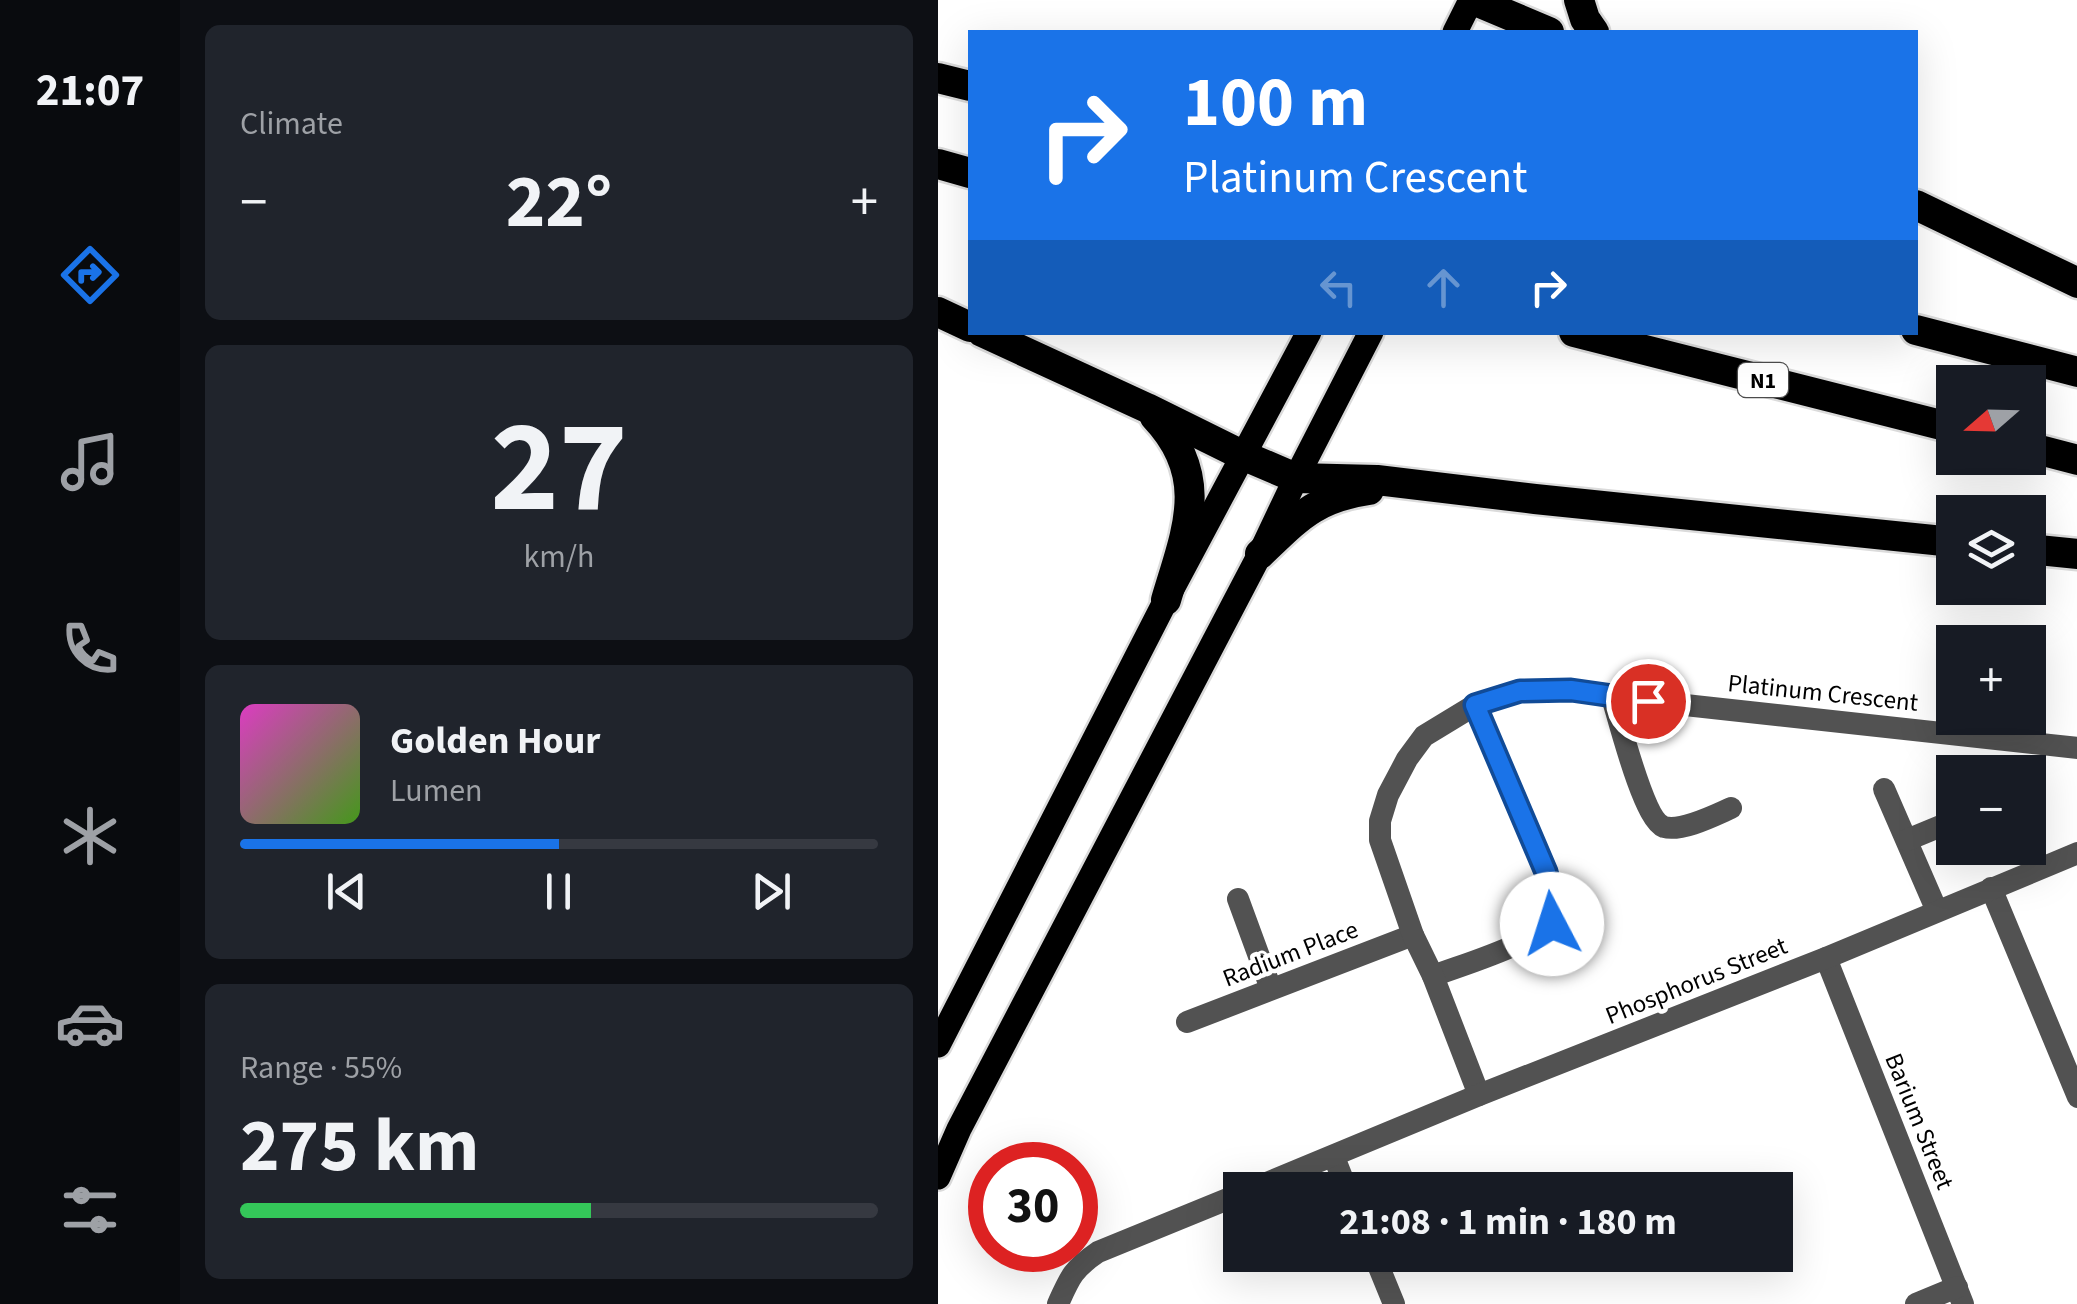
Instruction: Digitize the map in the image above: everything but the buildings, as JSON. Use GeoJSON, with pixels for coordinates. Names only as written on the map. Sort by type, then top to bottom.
{"type":"FeatureCollection","features":[{"type":"Feature","properties":{"kind":"highway"},"geometry":{"type":"LineString","coordinates":[[1472,0],[1532,22]]}},
{"type":"Feature","properties":{"kind":"highway"},"geometry":{"type":"LineString","coordinates":[[1579,0],[1584,20],[1592,30]]}},
{"type":"Feature","properties":{"kind":"highway"},"geometry":{"type":"LineString","coordinates":[[938,78],[968,86]]}},
{"type":"Feature","properties":{"kind":"highway"},"geometry":{"type":"LineString","coordinates":[[938,164],[968,172]]}},
{"type":"Feature","properties":{"kind":"highway"},"geometry":{"type":"LineString","coordinates":[[1918,207],[2078,283]]}},
{"type":"Feature","properties":{"kind":"highway"},"geometry":{"type":"LineString","coordinates":[[938,312],[968,326]]}},
{"type":"Feature","properties":{"kind":"highway"},"geometry":{"type":"LineString","coordinates":[[1918,331],[2078,372]]}},
{"type":"Feature","properties":{"kind":"highway"},"geometry":{"type":"LineString","coordinates":[[989,335],[1296,478],[1377,480],[1936,540]]}},
{"type":"Feature","properties":{"kind":"highway","name":"N1"},"geometry":{"type":"LineString","coordinates":[[1586,335],[1936,424]]}},
{"type":"Feature","properties":{"kind":"highway"},"geometry":{"type":"LineString","coordinates":[[1147,408],[1176,444],[1190,486],[1190,521],[1166,600]]}},
{"type":"Feature","properties":{"kind":"highway"},"geometry":{"type":"LineString","coordinates":[[2046,452],[2078,460]]}},
{"type":"Feature","properties":{"kind":"highway"},"geometry":{"type":"LineString","coordinates":[[1260,554],[1301,515],[1324,502],[1346,494],[1412,484]]}},
{"type":"Feature","properties":{"kind":"highway"},"geometry":{"type":"LineString","coordinates":[[2046,551],[2078,554]]}},
{"type":"Feature","properties":{"kind":"main road"},"geometry":{"type":"LineString","coordinates":[[1457,30],[1472,0]]}},
{"type":"Feature","properties":{"kind":"main road"},"geometry":{"type":"LineString","coordinates":[[938,1044],[1307,335]]}},
{"type":"Feature","properties":{"kind":"main road"},"geometry":{"type":"LineString","coordinates":[[938,1178],[968,1112],[1260,554],[1369,335]]}},
{"type":"Feature","properties":{"kind":"street","name":"Platinum Crescent"},"geometry":{"type":"LineString","coordinates":[[1479,1095],[1413,934],[1380,840],[1380,822],[1388,794],[1407,759],[1424,736],[1475,705],[1520,691],[1571,690],[2078,748]]}},
{"type":"Feature","properties":{"kind":"street"},"geometry":{"type":"LineString","coordinates":[[1612,697],[1642,794],[1656,822],[1676,827],[1731,808]]}},
{"type":"Feature","properties":{"kind":"street"},"geometry":{"type":"LineString","coordinates":[[1433,976],[1536,936],[1552,924],[1557,914],[1546,872],[1475,705]]}},
{"type":"Feature","properties":{"kind":"street"},"geometry":{"type":"LineString","coordinates":[[1884,789],[1937,911]]}},
{"type":"Feature","properties":{"kind":"street"},"geometry":{"type":"LineString","coordinates":[[1906,840],[1936,828]]}},
{"type":"Feature","properties":{"kind":"street","name":"Phosphorus Street"},"geometry":{"type":"LineString","coordinates":[[1294,1172],[2078,854]]}},
{"type":"Feature","properties":{"kind":"street"},"geometry":{"type":"LineString","coordinates":[[1992,888],[2078,1096]]}},
{"type":"Feature","properties":{"kind":"street"},"geometry":{"type":"LineString","coordinates":[[1238,900],[1271,990]]}},
{"type":"Feature","properties":{"kind":"street","name":"Radium Place"},"geometry":{"type":"LineString","coordinates":[[1187,1022],[1413,934]]}},
{"type":"Feature","properties":{"kind":"street","name":"Barium Street"},"geometry":{"type":"LineString","coordinates":[[1826,958],[1960,1296]]}},
{"type":"Feature","properties":{"kind":"street"},"geometry":{"type":"LineString","coordinates":[[1334,1156],[1340,1172]]}},
{"type":"Feature","properties":{"kind":"street"},"geometry":{"type":"LineString","coordinates":[[1058,1304],[1079,1265],[1098,1252],[1223,1201]]}},
{"type":"Feature","properties":{"kind":"street"},"geometry":{"type":"LineString","coordinates":[[1380,1272],[1392,1304]]}},
{"type":"Feature","properties":{"kind":"street"},"geometry":{"type":"LineString","coordinates":[[1916,1304],[1960,1296]]}},
{"type":"Feature","properties":{"kind":"route"},"geometry":{"type":"LineString","coordinates":[[1552,924],[1557,914],[1546,872],[1475,705],[1520,691],[1571,690],[1648,701]]}}]}
